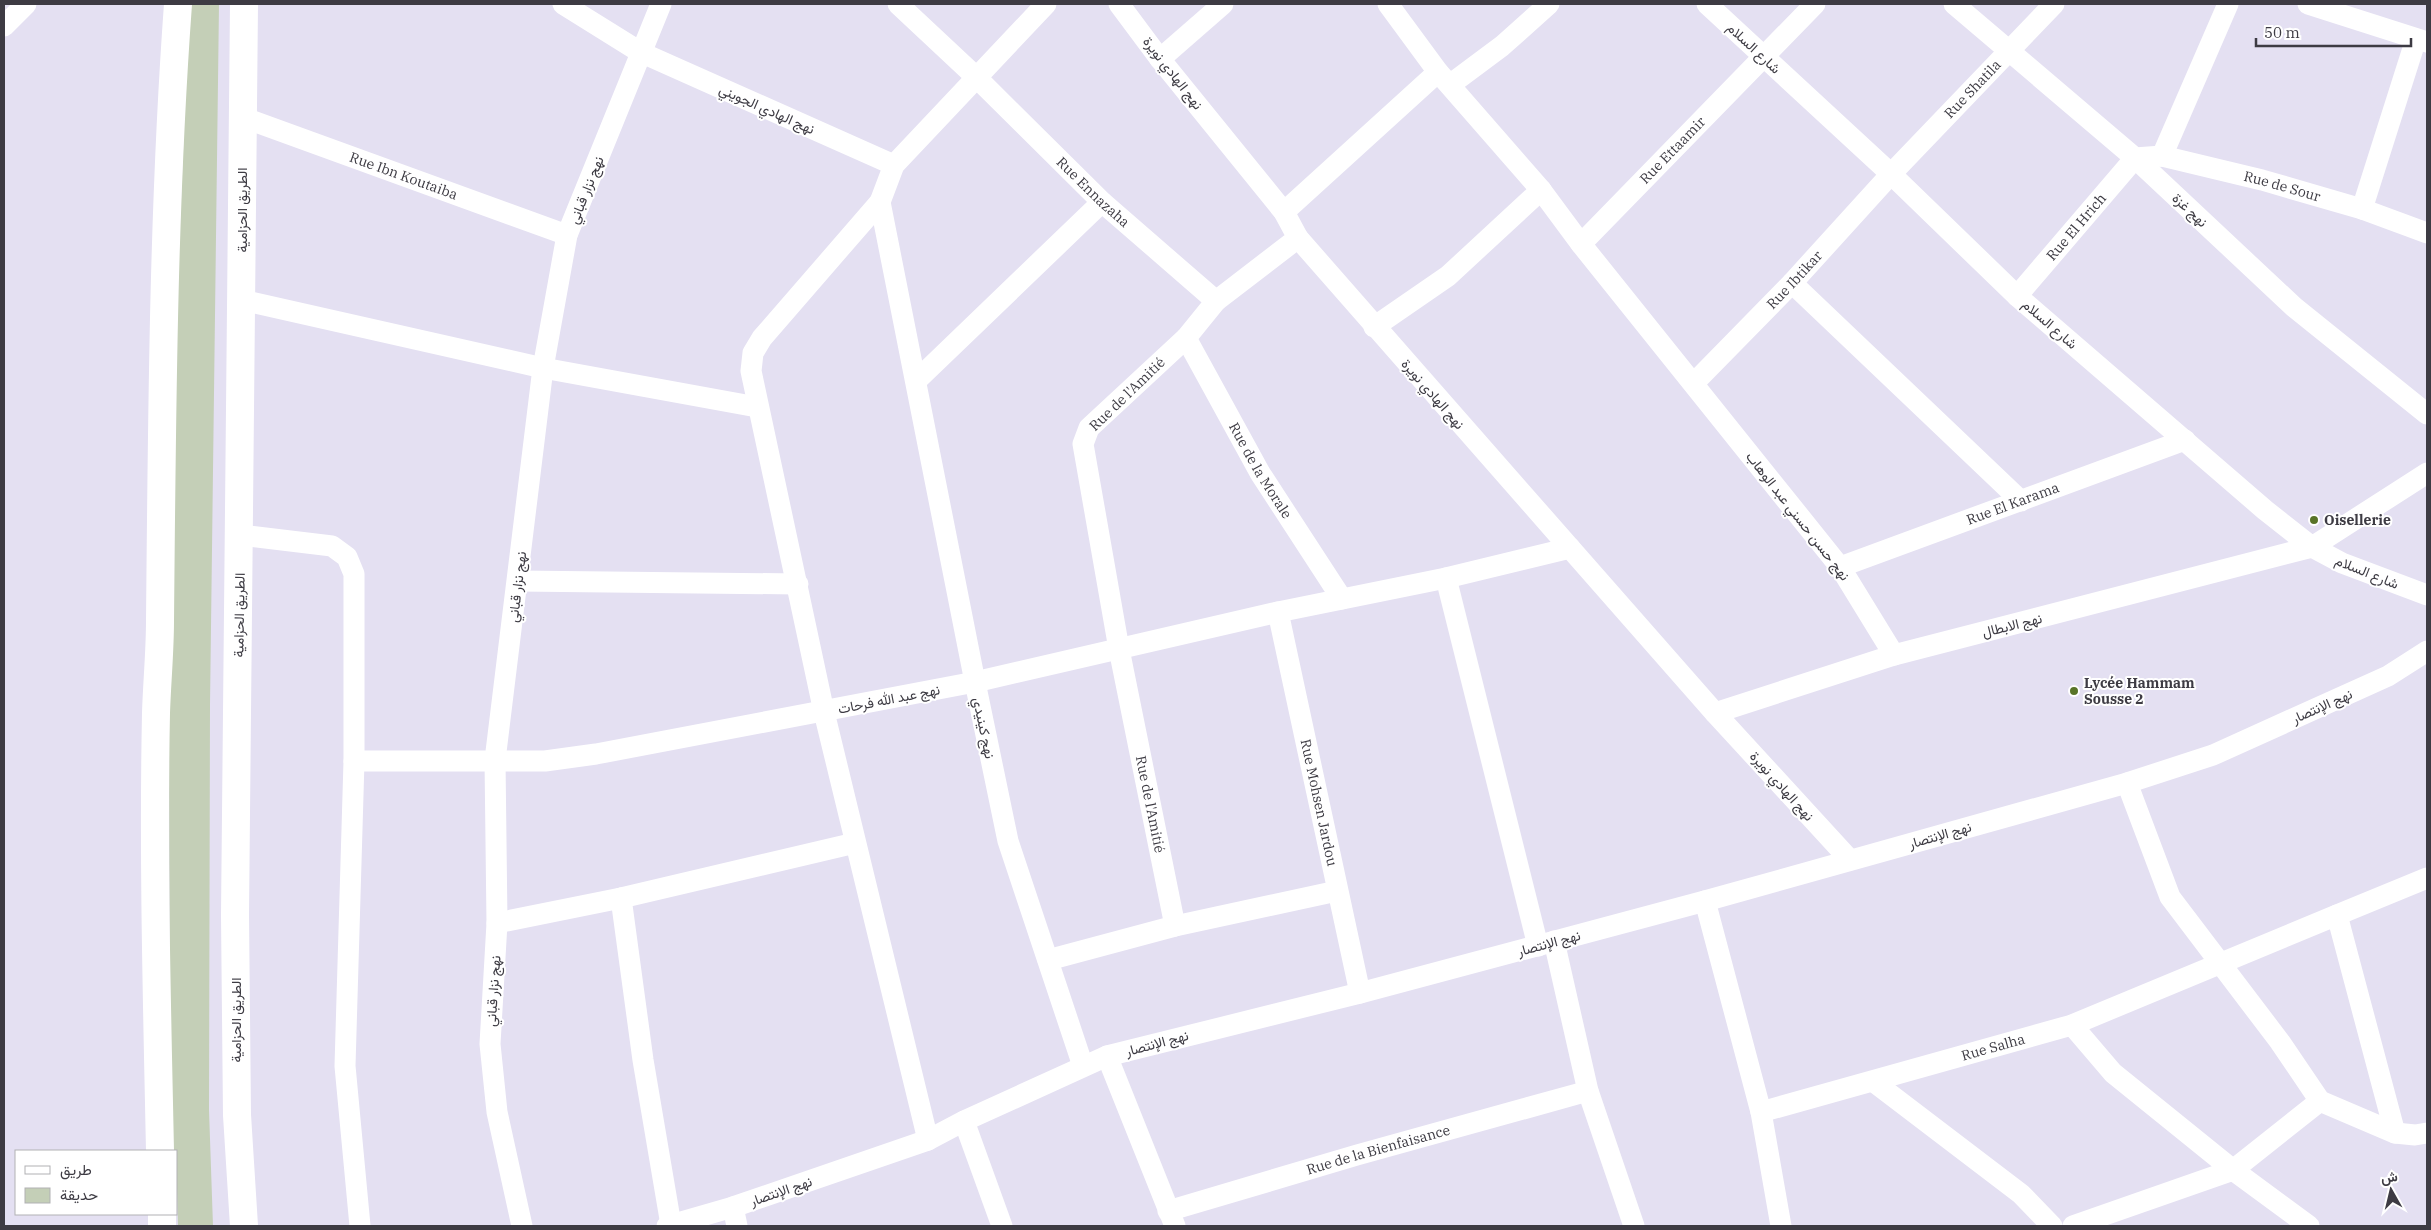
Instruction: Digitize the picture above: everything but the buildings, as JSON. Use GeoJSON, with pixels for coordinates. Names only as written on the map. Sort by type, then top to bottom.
{"type":"FeatureCollection","features":[{"type":"Feature","properties":{"kind":"highway"},"geometry":{"type":"LineString","coordinates":[[160,1150],[156,964],[156,713],[160,628],[168,137],[178,4]]}},
{"type":"Feature","properties":{"kind":"highway","name":"الطريق الحزامية"},"geometry":{"type":"LineString","coordinates":[[244,4],[235,924],[236,1116],[244,1226]]}},
{"type":"Feature","properties":{"kind":"street"},"geometry":{"type":"LineString","coordinates":[[4,26],[26,4]]}},
{"type":"Feature","properties":{"kind":"street"},"geometry":{"type":"LineString","coordinates":[[564,4],[640,52]]}},
{"type":"Feature","properties":{"kind":"street","name":"نهج نزار قباني"},"geometry":{"type":"LineString","coordinates":[[522,1226],[497,1112],[490,1044],[497,923],[495,760],[543,368],[567,236],[661,4]]}},
{"type":"Feature","properties":{"kind":"street","name":"Rue Ennazaha"},"geometry":{"type":"LineString","coordinates":[[898,4],[976,77],[1102,202],[1216,301]]}},
{"type":"Feature","properties":{"kind":"street"},"geometry":{"type":"LineString","coordinates":[[928,1140],[824,712],[798,584],[757,407],[751,371],[753,353],[762,338],[880,202],[894,165],[1046,4]]}},
{"type":"Feature","properties":{"kind":"street","name":"نهج الهادي نويرة"},"geometry":{"type":"LineString","coordinates":[[1119,4],[1284,212]]}},
{"type":"Feature","properties":{"kind":"street"},"geometry":{"type":"LineString","coordinates":[[1160,58],[1223,4]]}},
{"type":"Feature","properties":{"kind":"street","name":"نهج حسن حسني عبد الوهاب"},"geometry":{"type":"LineString","coordinates":[[1388,4],[1445,78],[1541,190],[1581,244],[1840,567],[1894,655]]}},
{"type":"Feature","properties":{"kind":"street","name":"شارع السلام"},"geometry":{"type":"LineString","coordinates":[[1707,4],[1891,174],[2018,296],[2265,510],[2312,547],[2342,563],[2427,596]]}},
{"type":"Feature","properties":{"kind":"street","name":"Rue Ettaamir"},"geometry":{"type":"LineString","coordinates":[[1581,244],[1815,4]]}},
{"type":"Feature","properties":{"kind":"street","name":"نهج غزة"},"geometry":{"type":"LineString","coordinates":[[1954,4],[2135,158],[2294,307],[2427,414]]}},
{"type":"Feature","properties":{"kind":"street","name":"Rue Shatila"},"geometry":{"type":"LineString","coordinates":[[1891,174],[2054,4]]}},
{"type":"Feature","properties":{"kind":"street"},"geometry":{"type":"LineString","coordinates":[[2162,156],[2228,4]]}},
{"type":"Feature","properties":{"kind":"street"},"geometry":{"type":"LineString","coordinates":[[2308,4],[2422,40],[2362,209]]}},
{"type":"Feature","properties":{"kind":"street"},"geometry":{"type":"LineString","coordinates":[[1298,238],[1284,212],[1445,78],[1502,46],[1538,7]]}},
{"type":"Feature","properties":{"kind":"street","name":"نهج الهادي الجويني"},"geometry":{"type":"LineString","coordinates":[[640,52],[894,165]]}},
{"type":"Feature","properties":{"kind":"street","name":"Rue Ibn Koutaiba"},"geometry":{"type":"LineString","coordinates":[[242,117],[567,236]]}},
{"type":"Feature","properties":{"kind":"street","name":"Rue de Sour"},"geometry":{"type":"LineString","coordinates":[[2135,158],[2162,156],[2262,180],[2362,209],[2427,233]]}},
{"type":"Feature","properties":{"kind":"street","name":"Rue El Hrich"},"geometry":{"type":"LineString","coordinates":[[2018,296],[2135,158]]}},
{"type":"Feature","properties":{"kind":"street","name":"Rue Ibtikar"},"geometry":{"type":"LineString","coordinates":[[1694,383],[1792,283],[1891,174]]}},
{"type":"Feature","properties":{"kind":"street"},"geometry":{"type":"LineString","coordinates":[[1374,327],[1448,276],[1541,190]]}},
{"type":"Feature","properties":{"kind":"street","name":"نهج كينيدي"},"geometry":{"type":"LineString","coordinates":[[880,202],[1008,841],[1083,1066]]}},
{"type":"Feature","properties":{"kind":"street"},"geometry":{"type":"LineString","coordinates":[[916,381],[1102,202]]}},
{"type":"Feature","properties":{"kind":"street","name":"نهج الهادي نويرة"},"geometry":{"type":"LineString","coordinates":[[1298,238],[1374,327],[1715,713],[1850,860]]}},
{"type":"Feature","properties":{"kind":"street","name":"Rue de l'Amitié"},"geometry":{"type":"LineString","coordinates":[[1176,926],[1119,649],[1083,444],[1089,428],[1186,338],[1216,301],[1298,238]]}},
{"type":"Feature","properties":{"kind":"street"},"geometry":{"type":"LineString","coordinates":[[1792,283],[2021,501]]}},
{"type":"Feature","properties":{"kind":"street"},"geometry":{"type":"LineString","coordinates":[[242,300],[543,368],[757,407]]}},
{"type":"Feature","properties":{"kind":"street","name":"Rue de la Morale"},"geometry":{"type":"LineString","coordinates":[[1186,338],[1260,473],[1342,599]]}},
{"type":"Feature","properties":{"kind":"street","name":"Rue El Karama"},"geometry":{"type":"LineString","coordinates":[[1840,567],[2185,440]]}},
{"type":"Feature","properties":{"kind":"street","name":"نهج الابطال"},"geometry":{"type":"LineString","coordinates":[[1715,713],[1894,655],[2312,547],[2427,473]]}},
{"type":"Feature","properties":{"kind":"street"},"geometry":{"type":"LineString","coordinates":[[240,535],[332,546],[347,557],[354,574],[354,760],[345,1066],[360,1226]]}},
{"type":"Feature","properties":{"kind":"street","name":"نهج عبد الله فرحات"},"geometry":{"type":"LineString","coordinates":[[354,760],[546,761],[596,754],[975,682],[1278,612],[1446,578],[1570,548]]}},
{"type":"Feature","properties":{"kind":"street"},"geometry":{"type":"LineString","coordinates":[[1446,578],[1588,1091],[1634,1226]]}},
{"type":"Feature","properties":{"kind":"street"},"geometry":{"type":"LineString","coordinates":[[518,581],[798,584]]}},
{"type":"Feature","properties":{"kind":"street","name":"Rue Mohsen Jardou"},"geometry":{"type":"LineString","coordinates":[[1278,612],[1360,993]]}},
{"type":"Feature","properties":{"kind":"street","name":"نهج الإنتصار"},"geometry":{"type":"LineString","coordinates":[[669,1226],[735,1217],[928,1140],[964,1121],[1107,1056],[1360,993],[1705,901],[2127,783],[2213,755],[2388,676],[2427,651]]}},
{"type":"Feature","properties":{"kind":"street"},"geometry":{"type":"LineString","coordinates":[[2127,783],[2170,897],[2280,1042],[2320,1101],[2395,1132],[2415,1135],[2427,1133]]}},
{"type":"Feature","properties":{"kind":"street"},"geometry":{"type":"LineString","coordinates":[[497,923],[621,898],[855,843]]}},
{"type":"Feature","properties":{"kind":"street","name":"Rue Salha"},"geometry":{"type":"LineString","coordinates":[[1761,1112],[1874,1082],[2072,1025],[2427,878]]}},
{"type":"Feature","properties":{"kind":"street"},"geometry":{"type":"LineString","coordinates":[[1048,960],[1176,926],[1337,891]]}},
{"type":"Feature","properties":{"kind":"street"},"geometry":{"type":"LineString","coordinates":[[621,898],[643,1060],[669,1226]]}},
{"type":"Feature","properties":{"kind":"street"},"geometry":{"type":"LineString","coordinates":[[1705,901],[1761,1112],[1781,1226]]}},
{"type":"Feature","properties":{"kind":"street"},"geometry":{"type":"LineString","coordinates":[[2337,915],[2395,1132]]}},
{"type":"Feature","properties":{"kind":"street"},"geometry":{"type":"LineString","coordinates":[[2072,1025],[2113,1073],[2233,1170],[2309,1226]]}},
{"type":"Feature","properties":{"kind":"street"},"geometry":{"type":"LineString","coordinates":[[1107,1056],[1172,1219]]}},
{"type":"Feature","properties":{"kind":"street"},"geometry":{"type":"LineString","coordinates":[[1874,1082],[2022,1194],[2052,1226]]}},
{"type":"Feature","properties":{"kind":"street","name":"Rue de la Bienfaisance"},"geometry":{"type":"LineString","coordinates":[[1172,1219],[1357,1155],[1588,1091]]}},
{"type":"Feature","properties":{"kind":"street"},"geometry":{"type":"LineString","coordinates":[[2073,1226],[2233,1170],[2320,1101]]}},
{"type":"Feature","properties":{"kind":"street"},"geometry":{"type":"LineString","coordinates":[[964,1121],[1002,1226]]}},
{"type":"Feature","properties":{"kind":"green space"},"geometry":{"type":"Polygon","coordinates":[[[189,4],[219,4],[210,705],[209,1110],[213,1226],[178,1226],[178,1150],[173,1150],[170,1110],[169,716],[175,348],[189,4]]]}},
{"type":"Feature","properties":{"kind":"place","name":"Oisellerie"},"geometry":{"type":"Point","coordinates":[2314,520]}},
{"type":"Feature","properties":{"kind":"place","name":"Lycée Hammam Sousse 2"},"geometry":{"type":"Point","coordinates":[2074,691]}}]}
